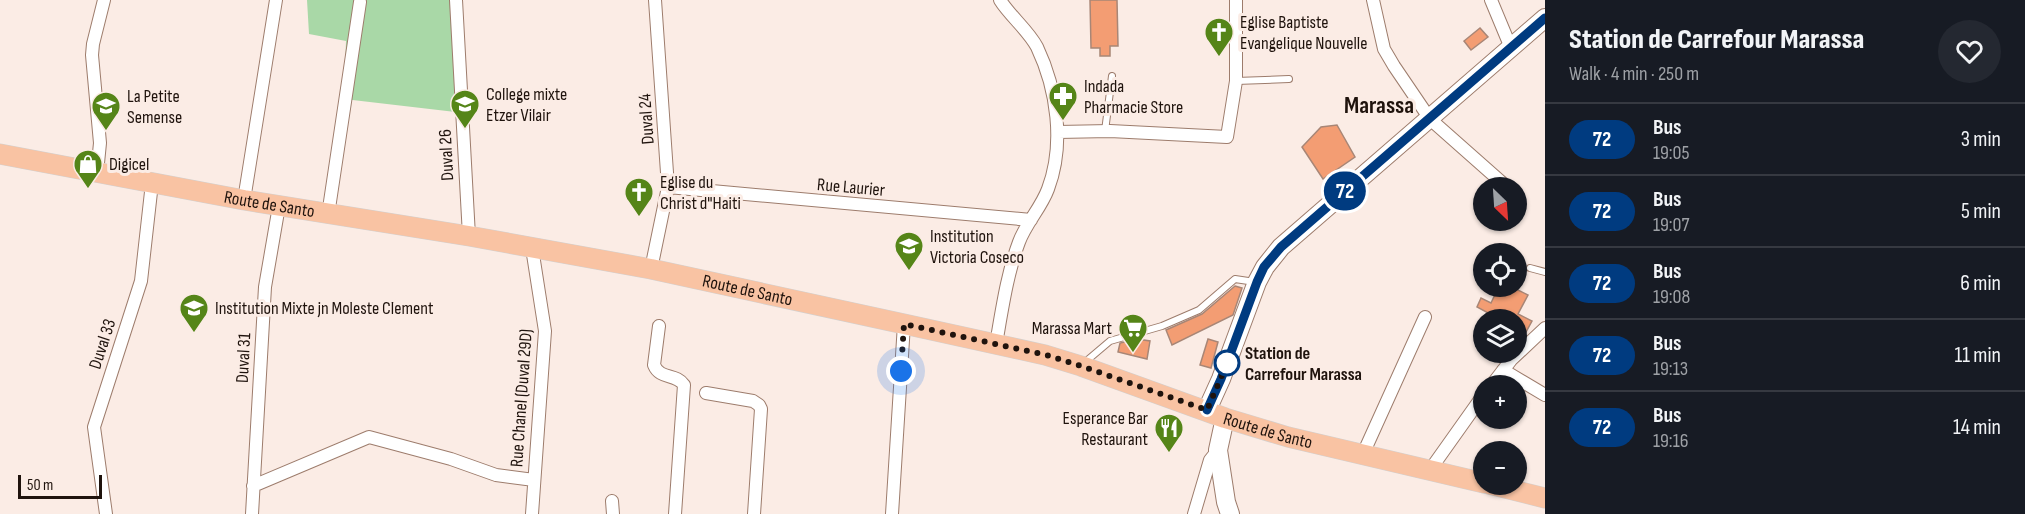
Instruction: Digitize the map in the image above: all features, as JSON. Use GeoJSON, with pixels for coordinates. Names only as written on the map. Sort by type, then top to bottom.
{"type":"FeatureCollection","features":[{"type":"Feature","properties":{"kind":"main road"},"geometry":{"type":"LineString","coordinates":[[1230,514],[1218,450],[1216,414],[1221,379],[1264,267],[1281,247],[1545,18]]}},
{"type":"Feature","properties":{"kind":"main road","name":"Route de Santo"},"geometry":{"type":"LineString","coordinates":[[0,154],[244,200],[469,236],[651,269],[1046,355],[1288,437],[1473,480]]}},
{"type":"Feature","properties":{"kind":"main road"},"geometry":{"type":"LineString","coordinates":[[1527,494],[1545,498]]}},
{"type":"Feature","properties":{"kind":"street"},"geometry":{"type":"LineString","coordinates":[[98,173],[100,143],[92,55],[104,0]]}},
{"type":"Feature","properties":{"kind":"street"},"geometry":{"type":"LineString","coordinates":[[244,200],[276,0]]}},
{"type":"Feature","properties":{"kind":"street","name":"Duval 26"},"geometry":{"type":"LineString","coordinates":[[456,0],[469,236]]}},
{"type":"Feature","properties":{"kind":"street","name":"Duval 24"},"geometry":{"type":"LineString","coordinates":[[651,269],[668,188],[656,0]]}},
{"type":"Feature","properties":{"kind":"street"},"geometry":{"type":"LineString","coordinates":[[1058,132],[1105,131],[1227,137],[1236,81],[1236,0]]}},
{"type":"Feature","properties":{"kind":"street"},"geometry":{"type":"LineString","coordinates":[[1373,0],[1384,49],[1430,119],[1496,177]]}},
{"type":"Feature","properties":{"kind":"street"},"geometry":{"type":"LineString","coordinates":[[1491,0],[1511,48]]}},
{"type":"Feature","properties":{"kind":"street"},"geometry":{"type":"LineString","coordinates":[[328,214],[360,2]]}},
{"type":"Feature","properties":{"kind":"street"},"geometry":{"type":"LineString","coordinates":[[996,344],[1003,303],[1019,240],[1048,190],[1055,161],[1058,132],[1053,93],[1036,45],[1005,2]]}},
{"type":"Feature","properties":{"kind":"street","name":"Duval 33"},"geometry":{"type":"LineString","coordinates":[[106,514],[94,427],[141,281],[152,183]]}},
{"type":"Feature","properties":{"kind":"street","name":"Rue Laurier"},"geometry":{"type":"LineString","coordinates":[[668,188],[1031,220]]}},
{"type":"Feature","properties":{"kind":"street","name":"Duval 31"},"geometry":{"type":"LineString","coordinates":[[252,514],[265,287],[279,206]]}},
{"type":"Feature","properties":{"kind":"street","name":"Rue Chanel (Duval 29D)"},"geometry":{"type":"LineString","coordinates":[[532,248],[545,331],[532,514]]}},
{"type":"Feature","properties":{"kind":"street"},"geometry":{"type":"LineString","coordinates":[[1363,454],[1425,317]]}},
{"type":"Feature","properties":{"kind":"street"},"geometry":{"type":"LineString","coordinates":[[892,514],[904,324]]}},
{"type":"Feature","properties":{"kind":"street"},"geometry":{"type":"LineString","coordinates":[[659,326],[654,364],[656,370],[659,374],[680,380],[684,385],[675,514]]}},
{"type":"Feature","properties":{"kind":"street"},"geometry":{"type":"LineString","coordinates":[[1499,375],[1545,328]]}},
{"type":"Feature","properties":{"kind":"street"},"geometry":{"type":"LineString","coordinates":[[1503,370],[1545,395]]}},
{"type":"Feature","properties":{"kind":"street"},"geometry":{"type":"LineString","coordinates":[[706,393],[753,402],[761,409],[754,514]]}},
{"type":"Feature","properties":{"kind":"street"},"geometry":{"type":"LineString","coordinates":[[1430,470],[1473,409]]}},
{"type":"Feature","properties":{"kind":"street"},"geometry":{"type":"LineString","coordinates":[[254,486],[369,437],[451,459],[496,475],[534,480]]}},
{"type":"Feature","properties":{"kind":"street"},"geometry":{"type":"LineString","coordinates":[[1194,514],[1210,460],[1218,450]]}},
{"type":"Feature","properties":{"kind":"lane"},"geometry":{"type":"LineString","coordinates":[[1105,131],[1112,76]]}},
{"type":"Feature","properties":{"kind":"lane"},"geometry":{"type":"LineString","coordinates":[[1236,81],[1289,79]]}},
{"type":"Feature","properties":{"kind":"lane"},"geometry":{"type":"LineString","coordinates":[[1530,268],[1545,273]]}},
{"type":"Feature","properties":{"kind":"lane"},"geometry":{"type":"LineString","coordinates":[[1081,366],[1110,341],[1162,326],[1199,310],[1235,279],[1257,282]]}},
{"type":"Feature","properties":{"kind":"green space"},"geometry":{"type":"Polygon","coordinates":[[[307,0],[453,0],[464,113],[344,99],[346,41],[309,34],[307,0]]]}},
{"type":"Feature","properties":{"kind":"building"},"geometry":{"type":"Polygon","coordinates":[[[1090,0],[1117,0],[1118,46],[1110,46],[1110,56],[1100,56],[1100,48],[1091,48],[1090,0]]]}},
{"type":"Feature","properties":{"kind":"building"},"geometry":{"type":"Polygon","coordinates":[[[1480,28],[1488,37],[1471,50],[1464,41],[1480,28]]]}},
{"type":"Feature","properties":{"kind":"building"},"geometry":{"type":"Polygon","coordinates":[[[1337,125],[1355,157],[1323,179],[1302,147],[1321,127],[1337,125]]]}},
{"type":"Feature","properties":{"kind":"building"},"geometry":{"type":"Polygon","coordinates":[[[1235,286],[1242,288],[1233,315],[1172,345],[1166,330],[1202,314],[1235,286]]]}},
{"type":"Feature","properties":{"kind":"building"},"geometry":{"type":"Polygon","coordinates":[[[1494,297],[1527,297],[1521,309],[1481,309],[1477,307],[1481,298],[1491,303],[1494,297]]]}},
{"type":"Feature","properties":{"kind":"building"},"geometry":{"type":"Polygon","coordinates":[[[1527,318],[1532,321],[1527,330],[1527,318]]]}},
{"type":"Feature","properties":{"kind":"building"},"geometry":{"type":"Polygon","coordinates":[[[1137,339],[1150,341],[1147,359],[1118,352],[1120,343],[1137,339]]]}},
{"type":"Feature","properties":{"kind":"building"},"geometry":{"type":"Polygon","coordinates":[[[1208,339],[1218,342],[1211,368],[1200,365],[1208,339]]]}},
{"type":"Feature","properties":{"kind":"bus line","name":"72"},"geometry":{"type":"LineString","coordinates":[[1207,410],[1257,282],[1264,267],[1281,247],[1545,18]]}},
{"type":"Feature","properties":{"kind":"place","name":"Eglise Baptiste Evangelique Nouvelle"},"geometry":{"type":"Point","coordinates":[1219,58]}},
{"type":"Feature","properties":{"kind":"place","name":"Indada Pharmacie Store"},"geometry":{"type":"Point","coordinates":[1063,122]}},
{"type":"Feature","properties":{"kind":"place","name":"College mixte Etzer Vilair"},"geometry":{"type":"Point","coordinates":[465,130]}},
{"type":"Feature","properties":{"kind":"place","name":"La Petite Semense"},"geometry":{"type":"Point","coordinates":[106,132]}},
{"type":"Feature","properties":{"kind":"place","name":"Digicel"},"geometry":{"type":"Point","coordinates":[88,190]}},
{"type":"Feature","properties":{"kind":"place","name":"Eglise du Christ d\"Haiti"},"geometry":{"type":"Point","coordinates":[639,218]}},
{"type":"Feature","properties":{"kind":"place","name":"Institution Victoria Coseco"},"geometry":{"type":"Point","coordinates":[909,272]}},
{"type":"Feature","properties":{"kind":"place","name":"Institution Mixte jn Moleste Clement"},"geometry":{"type":"Point","coordinates":[194,334]}},
{"type":"Feature","properties":{"kind":"place","name":"Marassa Mart"},"geometry":{"type":"Point","coordinates":[1133,354]}},
{"type":"Feature","properties":{"kind":"place","name":"Station de Carrefour Marassa"},"geometry":{"type":"Point","coordinates":[1227,363]}},
{"type":"Feature","properties":{"kind":"place","name":"Esperance Bar Restaurant"},"geometry":{"type":"Point","coordinates":[1169,454]}},
{"type":"Feature","properties":{"kind":"district","name":"Marassa"},"geometry":{"type":"Point","coordinates":[1379,105]}},
{"type":"Feature","properties":{"kind":"route"},"geometry":{"type":"LineString","coordinates":[[901,371],[904,324],[1046,355],[1207,410],[1229,359],[1227,363]]}}]}
